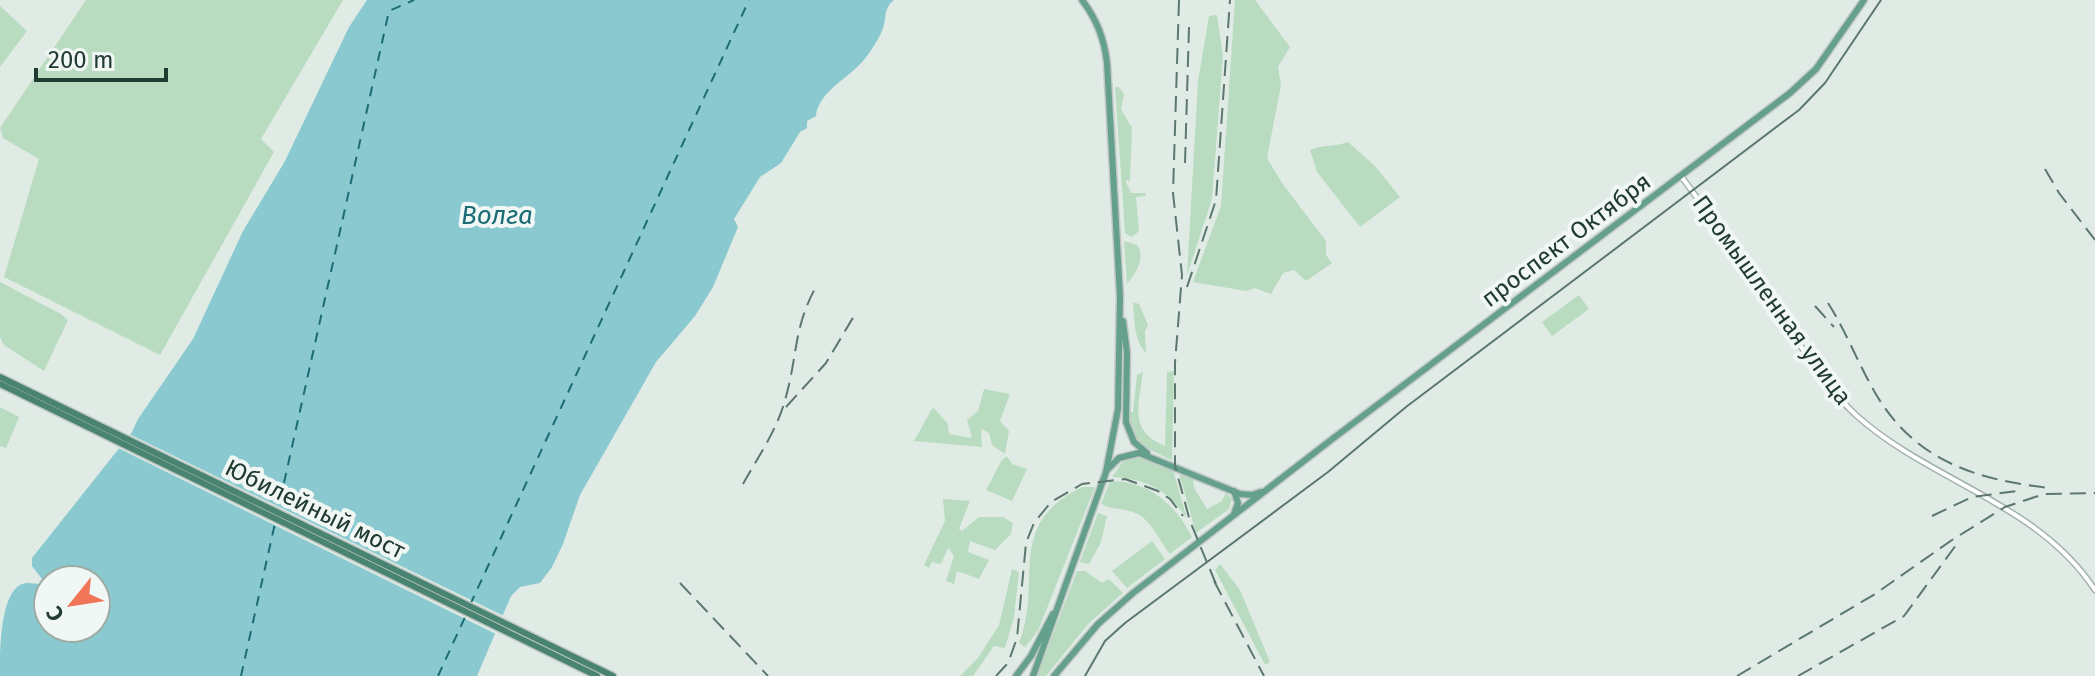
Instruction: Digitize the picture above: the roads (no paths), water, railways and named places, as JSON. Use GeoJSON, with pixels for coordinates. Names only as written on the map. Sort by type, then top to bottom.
{"type":"FeatureCollection","features":[{"type":"Feature","properties":{"kind":"highway","name":"Юбилейный мост"},"geometry":{"type":"LineString","coordinates":[[0,377],[613,676]]}},
{"type":"Feature","properties":{"kind":"highway","name":"Юбилейный мост"},"geometry":{"type":"LineString","coordinates":[[0,384],[597,676]]}},
{"type":"Feature","properties":{"kind":"main road"},"geometry":{"type":"LineString","coordinates":[[1082,0],[1103,37],[1107,63],[1121,308],[1127,353],[1127,428],[1134,442],[1150,455]]}},
{"type":"Feature","properties":{"kind":"main road","name":"проспект Октября"},"geometry":{"type":"LineString","coordinates":[[1054,676],[1098,624],[1133,593],[1811,75],[1864,0]]}},
{"type":"Feature","properties":{"kind":"main road"},"geometry":{"type":"LineString","coordinates":[[1033,676],[1106,472],[1118,409],[1121,308]]}},
{"type":"Feature","properties":{"kind":"main road"},"geometry":{"type":"LineString","coordinates":[[1106,472],[1125,455],[1139,453],[1234,491],[1252,495],[1268,489]]}},
{"type":"Feature","properties":{"kind":"main road"},"geometry":{"type":"LineString","coordinates":[[1231,518],[1238,503],[1234,491]]}},
{"type":"Feature","properties":{"kind":"main road"},"geometry":{"type":"LineString","coordinates":[[1016,676],[1036,647],[1064,589]]}},
{"type":"Feature","properties":{"kind":"street","name":"Промышленная улица"},"geometry":{"type":"LineString","coordinates":[[1681,176],[1807,356],[1852,411],[1901,449],[2031,525],[2073,562],[2095,590]]}},
{"type":"Feature","properties":{"kind":"water","name":"Волга"},"geometry":{"type":"Polygon","coordinates":[[[367,0],[894,0],[867,56],[828,92],[816,116],[807,121],[807,128],[800,132],[781,163],[760,177],[734,219],[738,227],[713,287],[695,316],[656,362],[580,495],[552,567],[540,583],[520,587],[511,596],[477,676],[0,676],[5,610],[15,589],[22,584],[32,583],[32,644],[112,644],[112,564],[32,564],[32,558],[132,432],[193,339],[243,231],[285,161],[349,27],[367,0]]]}},
{"type":"Feature","properties":{"kind":"tram line"},"geometry":{"type":"LineString","coordinates":[[1085,676],[1105,641],[1125,623],[1328,472],[1406,407],[1799,110],[1825,83],[1881,0]]}},
{"type":"Feature","properties":{"kind":"railway"},"geometry":{"type":"LineString","coordinates":[[1179,0],[1173,193],[1182,275],[1175,363],[1175,466],[1190,521],[1218,589]]}},
{"type":"Feature","properties":{"kind":"railway"},"geometry":{"type":"LineString","coordinates":[[1187,287],[1216,200],[1230,0]]}},
{"type":"Feature","properties":{"kind":"railway"},"geometry":{"type":"LineString","coordinates":[[1185,163],[1189,27]]}},
{"type":"Feature","properties":{"kind":"railway"},"geometry":{"type":"LineString","coordinates":[[2045,169],[2095,240]]}},
{"type":"Feature","properties":{"kind":"railway"},"geometry":{"type":"LineString","coordinates":[[743,484],[782,411],[800,328],[817,285]]}},
{"type":"Feature","properties":{"kind":"railway"},"geometry":{"type":"LineString","coordinates":[[1828,303],[1877,396],[1911,437],[1930,452],[1974,473],[2050,488]]}},
{"type":"Feature","properties":{"kind":"railway"},"geometry":{"type":"LineString","coordinates":[[1815,306],[1834,327]]}},
{"type":"Feature","properties":{"kind":"railway"},"geometry":{"type":"LineString","coordinates":[[786,407],[826,363],[854,316]]}},
{"type":"Feature","properties":{"kind":"railway"},"geometry":{"type":"LineString","coordinates":[[996,676],[1008,663],[1017,638],[1026,543],[1034,523],[1051,502],[1082,484],[1125,479],[1158,491],[1170,499],[1183,516]]}},
{"type":"Feature","properties":{"kind":"railway"},"geometry":{"type":"LineString","coordinates":[[1932,516],[1972,497],[2017,491]]}},
{"type":"Feature","properties":{"kind":"railway"},"geometry":{"type":"LineString","coordinates":[[1737,676],[1875,594],[2005,507],[2044,494],[2095,493]]}},
{"type":"Feature","properties":{"kind":"railway"},"geometry":{"type":"LineString","coordinates":[[1798,676],[1904,616],[1959,541]]}},
{"type":"Feature","properties":{"kind":"railway"},"geometry":{"type":"LineString","coordinates":[[1214,581],[1264,676]]}},
{"type":"Feature","properties":{"kind":"railway"},"geometry":{"type":"LineString","coordinates":[[680,583],[768,676]]}}]}
